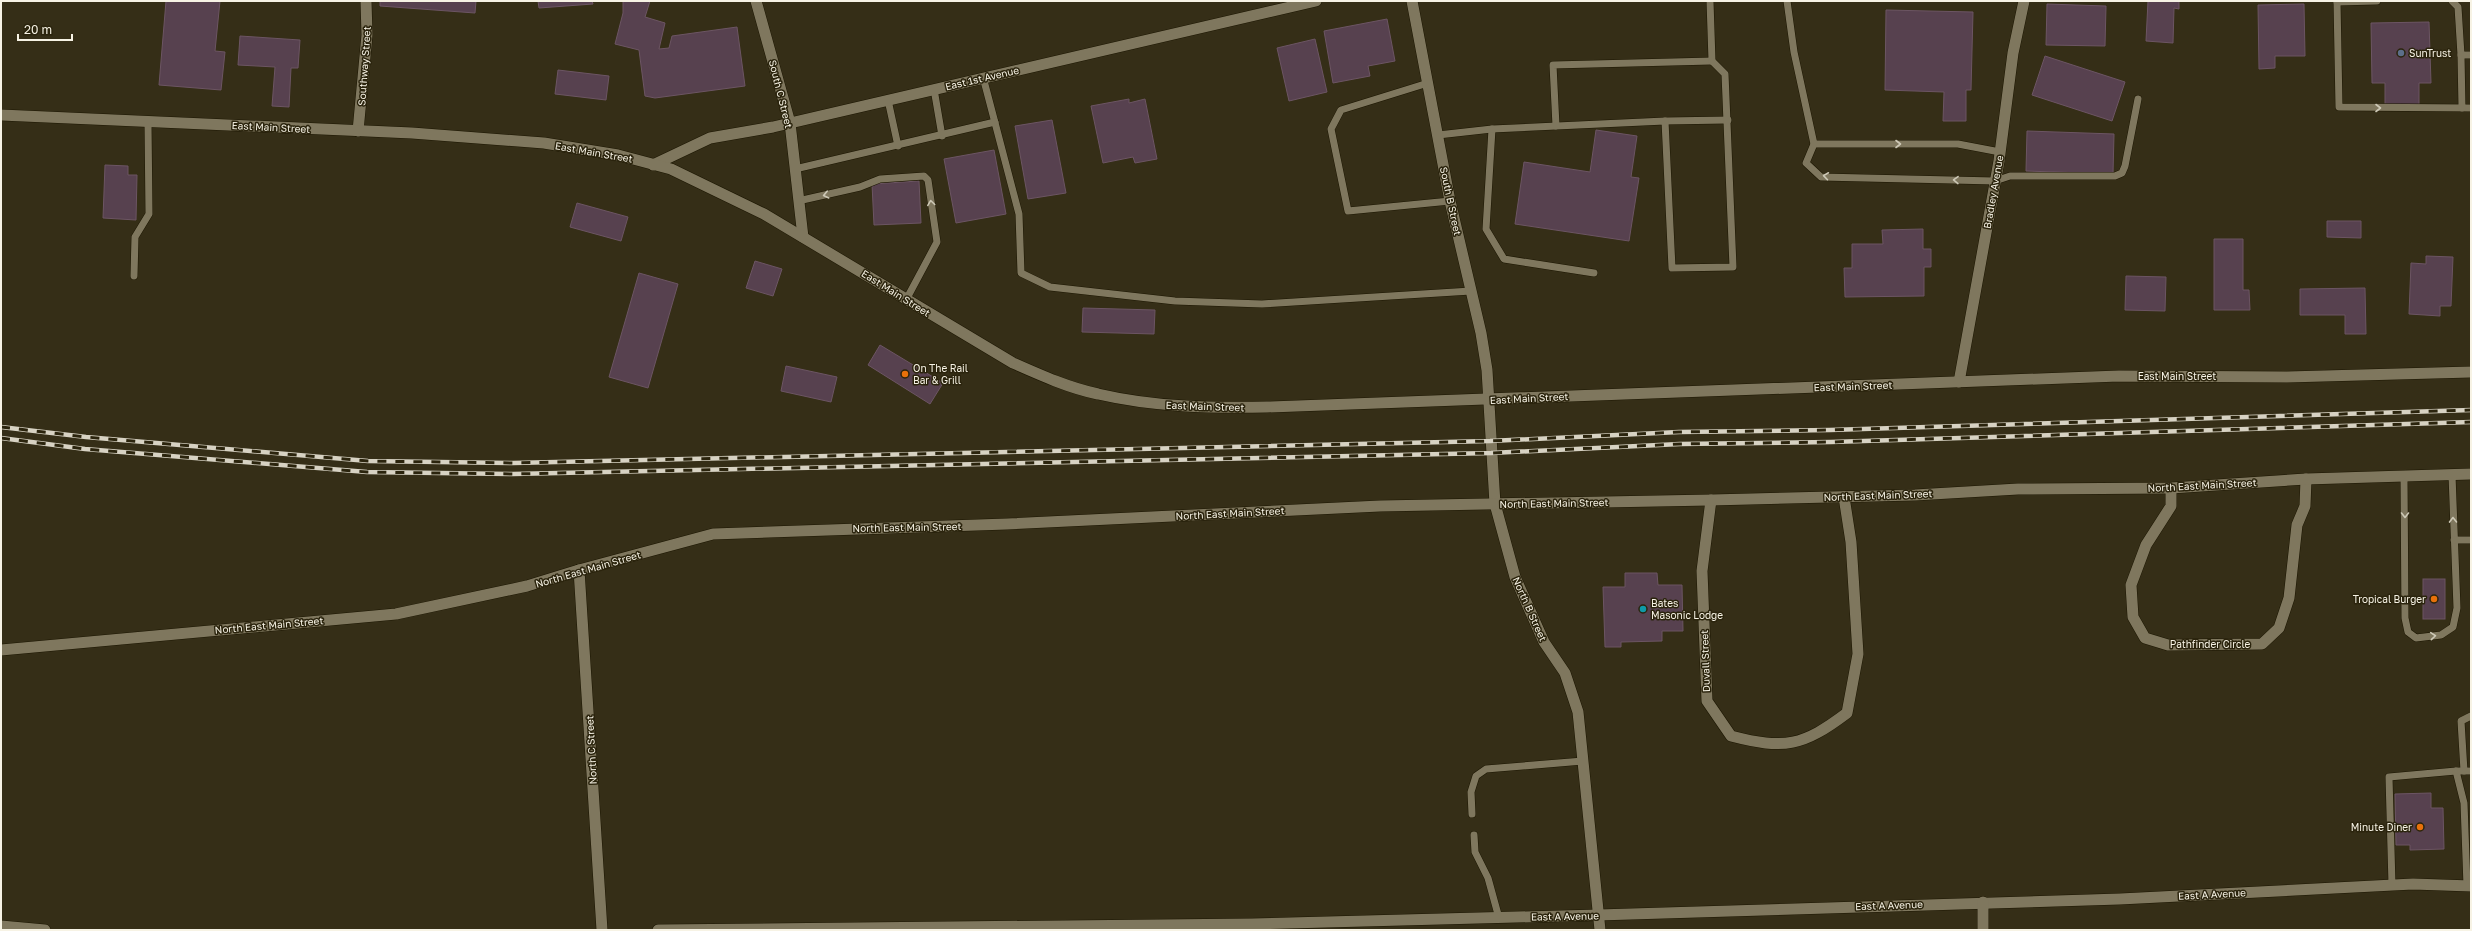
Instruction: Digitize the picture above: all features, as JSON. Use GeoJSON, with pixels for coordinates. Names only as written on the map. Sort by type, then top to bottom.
{"type":"FeatureCollection","features":[{"type":"Feature","properties":{"kind":"street","name":"Southway Street"},"geometry":{"type":"LineString","coordinates":[[358,131],[367,35],[366,1]]}},
{"type":"Feature","properties":{"kind":"street","name":"South C Street"},"geometry":{"type":"LineString","coordinates":[[756,1],[790,123],[798,201],[804,237]]}},
{"type":"Feature","properties":{"kind":"street","name":"East 1st Avenue"},"geometry":{"type":"LineString","coordinates":[[653,164],[710,138],[790,123],[983,77],[1316,1]]}},
{"type":"Feature","properties":{"kind":"street","name":"South B Street"},"geometry":{"type":"LineString","coordinates":[[1412,1],[1450,201],[1487,370],[1488,401]]}},
{"type":"Feature","properties":{"kind":"street","name":"Bradley Avenue"},"geometry":{"type":"LineString","coordinates":[[1959,382],[2000,152],[2013,53],[2024,1]]}},
{"type":"Feature","properties":{"kind":"street","name":"East Main Street"},"geometry":{"type":"LineString","coordinates":[[1,115],[358,131],[544,143],[618,155],[671,169],[715,189],[804,237],[906,300],[1013,363],[1032,372],[1097,394],[1148,403],[1212,408],[1488,401],[1607,394],[2119,376],[2287,377],[2471,372]]}},
{"type":"Feature","properties":{"kind":"street","name":"North B Street"},"geometry":{"type":"LineString","coordinates":[[1488,401],[1495,504],[1515,577],[1525,603],[1544,642],[1565,673],[1578,712],[1600,930]]}},
{"type":"Feature","properties":{"kind":"street","name":"North East Main Street"},"geometry":{"type":"LineString","coordinates":[[1,650],[396,614],[528,586],[579,570],[713,534],[1007,524],[1380,506],[1711,500],[2018,489],[2171,488],[2306,479],[2471,474]]}},
{"type":"Feature","properties":{"kind":"street","name":"Pathfinder Circle"},"geometry":{"type":"LineString","coordinates":[[2171,488],[2171,506],[2146,545],[2131,585],[2133,617],[2145,638],[2168,645],[2262,644],[2279,628],[2289,598],[2297,525],[2305,506],[2306,479]]}},
{"type":"Feature","properties":{"kind":"street","name":"Duvall Street"},"geometry":{"type":"LineString","coordinates":[[1711,500],[1702,571],[1707,701],[1731,736],[1760,743],[1793,744],[1820,733],[1847,713],[1858,654],[1852,542],[1844,496]]}},
{"type":"Feature","properties":{"kind":"street","name":"North C Street"},"geometry":{"type":"LineString","coordinates":[[579,570],[602,930]]}},
{"type":"Feature","properties":{"kind":"street","name":"East A Avenue"},"geometry":{"type":"LineString","coordinates":[[658,930],[1253,927],[1983,902],[2120,899],[2392,885],[2469,886]]}},
{"type":"Feature","properties":{"kind":"street"},"geometry":{"type":"LineString","coordinates":[[1983,902],[1983,930]]}},
{"type":"Feature","properties":{"kind":"street"},"geometry":{"type":"LineString","coordinates":[[1,926],[45,930]]}},
{"type":"Feature","properties":{"kind":"lane"},"geometry":{"type":"LineString","coordinates":[[1664,122],[1672,268],[1733,267],[1725,74],[1712,61],[1710,1]]}},
{"type":"Feature","properties":{"kind":"lane"},"geometry":{"type":"LineString","coordinates":[[1787,1],[1794,52],[1814,144],[1806,163],[1821,177],[1995,181],[2010,176],[2116,176],[2122,173],[2125,166],[2138,99]]}},
{"type":"Feature","properties":{"kind":"lane"},"geometry":{"type":"LineString","coordinates":[[2377,1],[2337,2],[2339,108],[2471,108]]}},
{"type":"Feature","properties":{"kind":"lane"},"geometry":{"type":"LineString","coordinates":[[2452,1],[2458,6],[2462,108]]}},
{"type":"Feature","properties":{"kind":"lane"},"geometry":{"type":"LineString","coordinates":[[2461,55],[2471,55]]}},
{"type":"Feature","properties":{"kind":"lane"},"geometry":{"type":"LineString","coordinates":[[1556,126],[1553,65],[1712,61]]}},
{"type":"Feature","properties":{"kind":"lane"},"geometry":{"type":"LineString","coordinates":[[983,77],[1019,214],[1021,273],[1050,287],[1175,301],[1262,304],[1471,292]]}},
{"type":"Feature","properties":{"kind":"lane"},"geometry":{"type":"LineString","coordinates":[[1428,83],[1341,110],[1331,129],[1348,211],[1450,201]]}},
{"type":"Feature","properties":{"kind":"lane"},"geometry":{"type":"LineString","coordinates":[[934,89],[942,136]]}},
{"type":"Feature","properties":{"kind":"lane"},"geometry":{"type":"LineString","coordinates":[[888,100],[898,146]]}},
{"type":"Feature","properties":{"kind":"lane"},"geometry":{"type":"LineString","coordinates":[[1438,135],[1492,129],[1728,120]]}},
{"type":"Feature","properties":{"kind":"lane"},"geometry":{"type":"LineString","coordinates":[[134,276],[135,237],[149,214],[148,122]]}},
{"type":"Feature","properties":{"kind":"lane"},"geometry":{"type":"LineString","coordinates":[[795,169],[942,136],[995,122]]}},
{"type":"Feature","properties":{"kind":"lane"},"geometry":{"type":"LineString","coordinates":[[1492,129],[1486,229],[1504,259],[1594,273]]}},
{"type":"Feature","properties":{"kind":"lane"},"geometry":{"type":"LineString","coordinates":[[1814,144],[1958,144],[2000,152]]}},
{"type":"Feature","properties":{"kind":"lane"},"geometry":{"type":"LineString","coordinates":[[798,201],[860,187],[880,179],[924,176],[928,180],[937,242],[906,300]]}},
{"type":"Feature","properties":{"kind":"lane"},"geometry":{"type":"LineString","coordinates":[[2404,476],[2405,618],[2408,632],[2416,638],[2441,635],[2453,627],[2458,608],[2452,475]]}},
{"type":"Feature","properties":{"kind":"lane"},"geometry":{"type":"LineString","coordinates":[[2454,540],[2471,540]]}},
{"type":"Feature","properties":{"kind":"lane"},"geometry":{"type":"LineString","coordinates":[[2392,885],[2389,777],[2467,771],[2461,720],[2471,716]]}},
{"type":"Feature","properties":{"kind":"lane"},"geometry":{"type":"LineString","coordinates":[[1472,814],[1471,792],[1476,776],[1486,769],[1583,761]]}},
{"type":"Feature","properties":{"kind":"lane"},"geometry":{"type":"LineString","coordinates":[[2456,771],[2464,803],[2469,886]]}},
{"type":"Feature","properties":{"kind":"lane"},"geometry":{"type":"LineString","coordinates":[[1474,835],[1475,852],[1488,878],[1499,918]]}},
{"type":"Feature","properties":{"kind":"building"},"geometry":{"type":"Polygon","coordinates":[[[166,1],[220,1],[215,51],[225,52],[221,90],[159,85],[166,1]]]}},
{"type":"Feature","properties":{"kind":"building"},"geometry":{"type":"Polygon","coordinates":[[[380,1],[476,1],[475,13],[380,6],[380,1]]]}},
{"type":"Feature","properties":{"kind":"building"},"geometry":{"type":"Polygon","coordinates":[[[538,1],[592,1],[593,4],[539,8],[538,1]]]}},
{"type":"Feature","properties":{"kind":"building"},"geometry":{"type":"Polygon","coordinates":[[[623,1],[650,1],[645,17],[665,23],[659,49],[669,48],[672,36],[737,27],[745,86],[655,98],[645,96],[639,50],[615,44],[623,13],[623,1]]]}},
{"type":"Feature","properties":{"kind":"building"},"geometry":{"type":"Polygon","coordinates":[[[2148,1],[2179,1],[2179,9],[2174,8],[2173,43],[2146,41],[2148,1]]]}},
{"type":"Feature","properties":{"kind":"building"},"geometry":{"type":"Polygon","coordinates":[[[2047,4],[2106,6],[2105,46],[2046,45],[2047,4]]]}},
{"type":"Feature","properties":{"kind":"building"},"geometry":{"type":"Polygon","coordinates":[[[2304,4],[2305,56],[2275,56],[2275,68],[2259,69],[2258,5],[2304,4]]]}},
{"type":"Feature","properties":{"kind":"building"},"geometry":{"type":"Polygon","coordinates":[[[1886,10],[1973,12],[1971,90],[1966,90],[1966,121],[1943,121],[1944,92],[1885,90],[1886,10]]]}},
{"type":"Feature","properties":{"kind":"building"},"geometry":{"type":"Polygon","coordinates":[[[1387,19],[1395,61],[1368,66],[1370,76],[1333,83],[1324,31],[1387,19]]]}},
{"type":"Feature","properties":{"kind":"building","name":"SunTrust"},"geometry":{"type":"Polygon","coordinates":[[[2429,22],[2431,83],[2419,83],[2419,105],[2385,105],[2385,83],[2372,83],[2371,23],[2429,22]]]}},
{"type":"Feature","properties":{"kind":"building"},"geometry":{"type":"Polygon","coordinates":[[[240,36],[300,40],[298,68],[291,68],[289,107],[272,106],[275,67],[238,65],[240,36]]]}},
{"type":"Feature","properties":{"kind":"building"},"geometry":{"type":"Polygon","coordinates":[[[1315,39],[1327,92],[1289,101],[1277,48],[1315,39]]]}},
{"type":"Feature","properties":{"kind":"building"},"geometry":{"type":"Polygon","coordinates":[[[2045,56],[2125,82],[2112,121],[2032,95],[2045,56]]]}},
{"type":"Feature","properties":{"kind":"building"},"geometry":{"type":"Polygon","coordinates":[[[558,70],[609,76],[606,100],[555,94],[558,70]]]}},
{"type":"Feature","properties":{"kind":"building"},"geometry":{"type":"Polygon","coordinates":[[[1129,99],[1129,103],[1145,99],[1157,159],[1135,163],[1133,157],[1103,163],[1091,106],[1129,99]]]}},
{"type":"Feature","properties":{"kind":"building"},"geometry":{"type":"Polygon","coordinates":[[[1052,120],[1066,193],[1028,199],[1015,126],[1052,120]]]}},
{"type":"Feature","properties":{"kind":"building"},"geometry":{"type":"Polygon","coordinates":[[[1596,130],[1637,136],[1631,177],[1639,178],[1629,241],[1515,224],[1524,162],[1590,172],[1596,130]]]}},
{"type":"Feature","properties":{"kind":"building"},"geometry":{"type":"Polygon","coordinates":[[[2027,131],[2114,134],[2113,174],[2026,171],[2027,131]]]}},
{"type":"Feature","properties":{"kind":"building"},"geometry":{"type":"Polygon","coordinates":[[[994,150],[1006,214],[956,223],[944,159],[994,150]]]}},
{"type":"Feature","properties":{"kind":"building"},"geometry":{"type":"Polygon","coordinates":[[[105,165],[128,166],[128,175],[137,175],[136,220],[103,218],[105,165]]]}},
{"type":"Feature","properties":{"kind":"building"},"geometry":{"type":"Polygon","coordinates":[[[919,181],[921,223],[874,225],[872,184],[919,181]]]}},
{"type":"Feature","properties":{"kind":"building"},"geometry":{"type":"Polygon","coordinates":[[[577,203],[628,217],[621,241],[570,227],[577,203]]]}},
{"type":"Feature","properties":{"kind":"building"},"geometry":{"type":"Polygon","coordinates":[[[2327,221],[2361,221],[2361,238],[2327,237],[2327,221]]]}},
{"type":"Feature","properties":{"kind":"building"},"geometry":{"type":"Polygon","coordinates":[[[1923,229],[1923,249],[1931,249],[1931,267],[1924,267],[1924,296],[1845,297],[1844,268],[1852,268],[1852,244],[1883,244],[1882,230],[1923,229]]]}},
{"type":"Feature","properties":{"kind":"building"},"geometry":{"type":"Polygon","coordinates":[[[2214,239],[2243,239],[2243,290],[2249,290],[2250,310],[2214,310],[2214,239]]]}},
{"type":"Feature","properties":{"kind":"building"},"geometry":{"type":"Polygon","coordinates":[[[2426,256],[2453,257],[2451,306],[2440,306],[2440,316],[2409,314],[2411,263],[2426,264],[2426,256]]]}},
{"type":"Feature","properties":{"kind":"building"},"geometry":{"type":"Polygon","coordinates":[[[755,261],[782,269],[773,296],[746,288],[755,261]]]}},
{"type":"Feature","properties":{"kind":"building"},"geometry":{"type":"Polygon","coordinates":[[[639,273],[678,284],[648,388],[609,377],[639,273]]]}},
{"type":"Feature","properties":{"kind":"building"},"geometry":{"type":"Polygon","coordinates":[[[2126,276],[2166,277],[2165,311],[2125,310],[2126,276]]]}},
{"type":"Feature","properties":{"kind":"building"},"geometry":{"type":"Polygon","coordinates":[[[2365,288],[2366,334],[2345,334],[2345,315],[2300,315],[2300,289],[2365,288]]]}},
{"type":"Feature","properties":{"kind":"building"},"geometry":{"type":"Polygon","coordinates":[[[1083,308],[1155,310],[1154,334],[1082,332],[1083,308]]]}},
{"type":"Feature","properties":{"kind":"building","name":"On The Rail Bar & Grill"},"geometry":{"type":"Polygon","coordinates":[[[880,345],[943,383],[930,404],[868,365],[880,345]]]}},
{"type":"Feature","properties":{"kind":"building"},"geometry":{"type":"Polygon","coordinates":[[[786,366],[837,377],[831,402],[781,391],[786,366]]]}},
{"type":"Feature","properties":{"kind":"building","name":"Bates Masonic Lodge"},"geometry":{"type":"Polygon","coordinates":[[[1625,573],[1657,573],[1658,585],[1682,585],[1683,631],[1662,631],[1662,641],[1621,642],[1621,647],[1605,647],[1603,587],[1625,587],[1625,573]]]}},
{"type":"Feature","properties":{"kind":"building","name":"Tropical Burger"},"geometry":{"type":"Polygon","coordinates":[[[2423,579],[2445,579],[2445,619],[2423,619],[2423,579]]]}},
{"type":"Feature","properties":{"kind":"building","name":"Minute Diner"},"geometry":{"type":"Polygon","coordinates":[[[2431,793],[2431,808],[2443,808],[2444,849],[2410,850],[2410,845],[2396,845],[2395,794],[2431,793]]]}},
{"type":"Feature","properties":{"kind":"railway"},"geometry":{"type":"LineString","coordinates":[[1,427],[86,437],[368,461],[513,463],[1490,441],[1679,432],[1830,430],[2471,410]]}},
{"type":"Feature","properties":{"kind":"railway"},"geometry":{"type":"LineString","coordinates":[[1,438],[85,449],[367,472],[513,474],[1491,453],[1680,444],[1831,442],[2471,422]]}},
{"type":"Feature","properties":{"kind":"place","name":"SunTrust"},"geometry":{"type":"Point","coordinates":[2401,53]}},
{"type":"Feature","properties":{"kind":"place","name":"On The Rail Bar & Grill"},"geometry":{"type":"Point","coordinates":[905,374]}},
{"type":"Feature","properties":{"kind":"place","name":"Tropical Burger"},"geometry":{"type":"Point","coordinates":[2434,599]}},
{"type":"Feature","properties":{"kind":"place","name":"Bates Masonic Lodge"},"geometry":{"type":"Point","coordinates":[1643,609]}},
{"type":"Feature","properties":{"kind":"place","name":"Minute Diner"},"geometry":{"type":"Point","coordinates":[2420,827]}}]}
